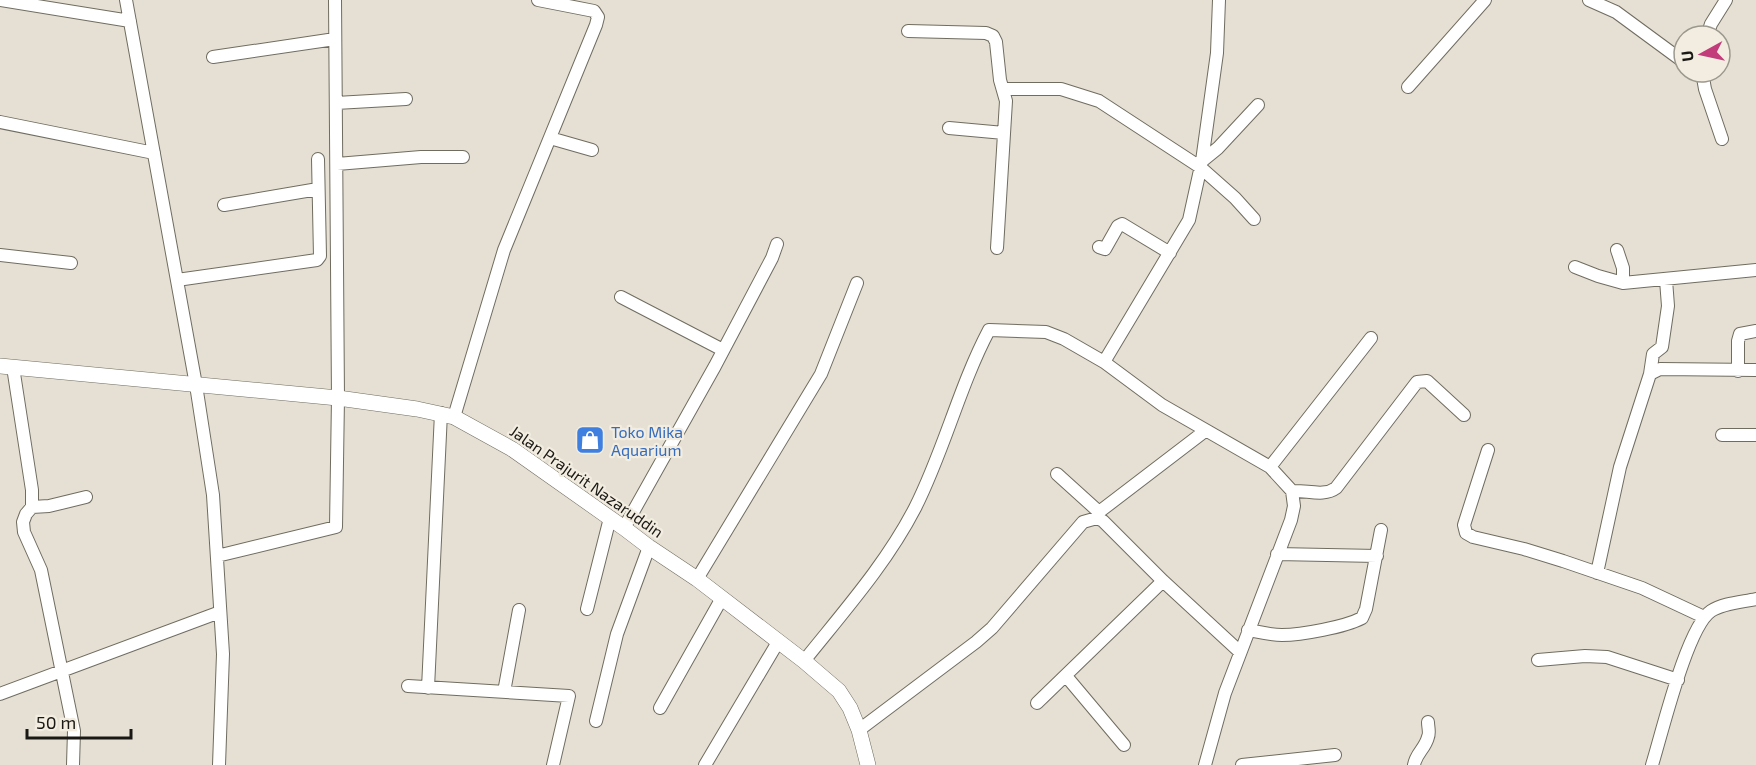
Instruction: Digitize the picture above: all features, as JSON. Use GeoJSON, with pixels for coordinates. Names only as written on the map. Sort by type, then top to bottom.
{"type":"FeatureCollection","features":[{"type":"Feature","properties":{"kind":"street"},"geometry":{"type":"LineString","coordinates":[[0,0],[130,21]]}},
{"type":"Feature","properties":{"kind":"street"},"geometry":{"type":"LineString","coordinates":[[126,0],[196,385],[213,495],[223,654],[219,765]]}},
{"type":"Feature","properties":{"kind":"street"},"geometry":{"type":"LineString","coordinates":[[217,556],[336,527],[338,398],[335,0]]}},
{"type":"Feature","properties":{"kind":"street"},"geometry":{"type":"LineString","coordinates":[[428,688],[447,415],[504,250],[596,25],[597,17],[594,11],[538,0]]}},
{"type":"Feature","properties":{"kind":"street"},"geometry":{"type":"LineString","coordinates":[[1104,362],[1189,220],[1201,164],[1217,53],[1219,0]]}},
{"type":"Feature","properties":{"kind":"street"},"geometry":{"type":"LineString","coordinates":[[1408,87],[1485,0]]}},
{"type":"Feature","properties":{"kind":"street"},"geometry":{"type":"LineString","coordinates":[[1588,0],[1616,12],[1672,53]]}},
{"type":"Feature","properties":{"kind":"street"},"geometry":{"type":"LineString","coordinates":[[1711,24],[1726,0]]}},
{"type":"Feature","properties":{"kind":"street"},"geometry":{"type":"LineString","coordinates":[[908,31],[986,33],[993,36],[996,42],[1006,101],[998,248]]}},
{"type":"Feature","properties":{"kind":"street"},"geometry":{"type":"LineString","coordinates":[[213,57],[335,39]]}},
{"type":"Feature","properties":{"kind":"street"},"geometry":{"type":"LineString","coordinates":[[1704,84],[1722,139]]}},
{"type":"Feature","properties":{"kind":"street"},"geometry":{"type":"LineString","coordinates":[[1003,89],[1061,89],[1099,101],[1201,164],[1254,219]]}},
{"type":"Feature","properties":{"kind":"street"},"geometry":{"type":"LineString","coordinates":[[336,104],[406,99]]}},
{"type":"Feature","properties":{"kind":"street"},"geometry":{"type":"LineString","coordinates":[[1201,164],[1258,105]]}},
{"type":"Feature","properties":{"kind":"street"},"geometry":{"type":"LineString","coordinates":[[0,122],[154,153]]}},
{"type":"Feature","properties":{"kind":"street"},"geometry":{"type":"LineString","coordinates":[[949,128],[1004,133]]}},
{"type":"Feature","properties":{"kind":"street"},"geometry":{"type":"LineString","coordinates":[[550,138],[592,150]]}},
{"type":"Feature","properties":{"kind":"street"},"geometry":{"type":"LineString","coordinates":[[337,164],[421,157],[464,157]]}},
{"type":"Feature","properties":{"kind":"street"},"geometry":{"type":"LineString","coordinates":[[177,280],[317,260],[320,256],[318,159]]}},
{"type":"Feature","properties":{"kind":"street"},"geometry":{"type":"LineString","coordinates":[[224,205],[318,189]]}},
{"type":"Feature","properties":{"kind":"street"},"geometry":{"type":"LineString","coordinates":[[1099,247],[1105,249],[1122,224],[1170,253]]}},
{"type":"Feature","properties":{"kind":"street"},"geometry":{"type":"LineString","coordinates":[[624,528],[723,350],[772,258],[777,244]]}},
{"type":"Feature","properties":{"kind":"street"},"geometry":{"type":"LineString","coordinates":[[1617,250],[1623,268],[1623,283]]}},
{"type":"Feature","properties":{"kind":"street"},"geometry":{"type":"LineString","coordinates":[[0,255],[71,263]]}},
{"type":"Feature","properties":{"kind":"street"},"geometry":{"type":"LineString","coordinates":[[1575,267],[1623,283],[1756,270]]}},
{"type":"Feature","properties":{"kind":"street"},"geometry":{"type":"LineString","coordinates":[[1597,573],[1620,467],[1650,374],[1653,354],[1662,347],[1668,306],[1666,279]]}},
{"type":"Feature","properties":{"kind":"street"},"geometry":{"type":"LineString","coordinates":[[697,579],[821,374],[857,283]]}},
{"type":"Feature","properties":{"kind":"street"},"geometry":{"type":"LineString","coordinates":[[621,297],[723,350]]}},
{"type":"Feature","properties":{"kind":"street"},"geometry":{"type":"LineString","coordinates":[[804,661],[882,564],[900,536],[916,506],[989,330],[1046,332],[1064,339],[1104,362],[1162,405],[1270,467],[1292,491],[1294,506],[1291,520],[1225,693],[1205,765]]}},
{"type":"Feature","properties":{"kind":"street"},"geometry":{"type":"LineString","coordinates":[[1738,371],[1740,334],[1756,331]]}},
{"type":"Feature","properties":{"kind":"street"},"geometry":{"type":"LineString","coordinates":[[1270,467],[1371,338]]}},
{"type":"Feature","properties":{"kind":"street"},"geometry":{"type":"LineString","coordinates":[[7,367],[32,490],[32,507],[23,522],[24,532],[41,570],[74,731],[73,765]]}},
{"type":"Feature","properties":{"kind":"street","name":"Jalan Prajurit Nazaruddin"},"geometry":{"type":"LineString","coordinates":[[7,367],[338,398],[447,415],[512,449],[697,579],[804,661],[839,691],[850,708],[868,765]]}},
{"type":"Feature","properties":{"kind":"street"},"geometry":{"type":"LineString","coordinates":[[1650,374],[1660,369],[1756,370]]}},
{"type":"Feature","properties":{"kind":"street"},"geometry":{"type":"LineString","coordinates":[[1292,491],[1325,493],[1336,489],[1417,382],[1427,381],[1464,415]]}},
{"type":"Feature","properties":{"kind":"street"},"geometry":{"type":"LineString","coordinates":[[858,730],[992,628],[1083,522],[1098,515],[1205,431]]}},
{"type":"Feature","properties":{"kind":"street"},"geometry":{"type":"LineString","coordinates":[[1722,435],[1756,435]]}},
{"type":"Feature","properties":{"kind":"street"},"geometry":{"type":"LineString","coordinates":[[1488,450],[1464,525],[1466,533],[1473,537],[1524,549],[1642,588],[1704,617]]}},
{"type":"Feature","properties":{"kind":"street"},"geometry":{"type":"LineString","coordinates":[[1057,474],[1163,582],[1240,652]]}},
{"type":"Feature","properties":{"kind":"street"},"geometry":{"type":"LineString","coordinates":[[32,507],[49,506],[86,497]]}},
{"type":"Feature","properties":{"kind":"street"},"geometry":{"type":"LineString","coordinates":[[587,609],[609,518]]}},
{"type":"Feature","properties":{"kind":"street"},"geometry":{"type":"LineString","coordinates":[[1248,630],[1281,636],[1336,626],[1362,618],[1366,609],[1381,530]]}},
{"type":"Feature","properties":{"kind":"street"},"geometry":{"type":"LineString","coordinates":[[596,721],[617,634],[649,547]]}},
{"type":"Feature","properties":{"kind":"street"},"geometry":{"type":"LineString","coordinates":[[1277,554],[1377,556]]}},
{"type":"Feature","properties":{"kind":"street"},"geometry":{"type":"LineString","coordinates":[[1037,703],[1163,582]]}},
{"type":"Feature","properties":{"kind":"street"},"geometry":{"type":"LineString","coordinates":[[660,708],[722,598]]}},
{"type":"Feature","properties":{"kind":"street"},"geometry":{"type":"LineString","coordinates":[[1652,765],[1691,640],[1704,617],[1713,609],[1756,599]]}},
{"type":"Feature","properties":{"kind":"street"},"geometry":{"type":"LineString","coordinates":[[504,692],[519,610]]}},
{"type":"Feature","properties":{"kind":"street"},"geometry":{"type":"LineString","coordinates":[[0,694],[220,612]]}},
{"type":"Feature","properties":{"kind":"street"},"geometry":{"type":"LineString","coordinates":[[705,765],[778,642]]}},
{"type":"Feature","properties":{"kind":"street"},"geometry":{"type":"LineString","coordinates":[[1538,660],[1585,656],[1607,657],[1678,680]]}},
{"type":"Feature","properties":{"kind":"street"},"geometry":{"type":"LineString","coordinates":[[1066,675],[1124,745]]}},
{"type":"Feature","properties":{"kind":"street"},"geometry":{"type":"LineString","coordinates":[[408,686],[569,696],[553,765]]}},
{"type":"Feature","properties":{"kind":"street"},"geometry":{"type":"LineString","coordinates":[[1414,765],[1417,754],[1429,736],[1428,722]]}},
{"type":"Feature","properties":{"kind":"street"},"geometry":{"type":"LineString","coordinates":[[1242,765],[1335,755]]}},
{"type":"Feature","properties":{"kind":"place","name":"Toko Mika Aquarium"},"geometry":{"type":"Point","coordinates":[590,440]}}]}
